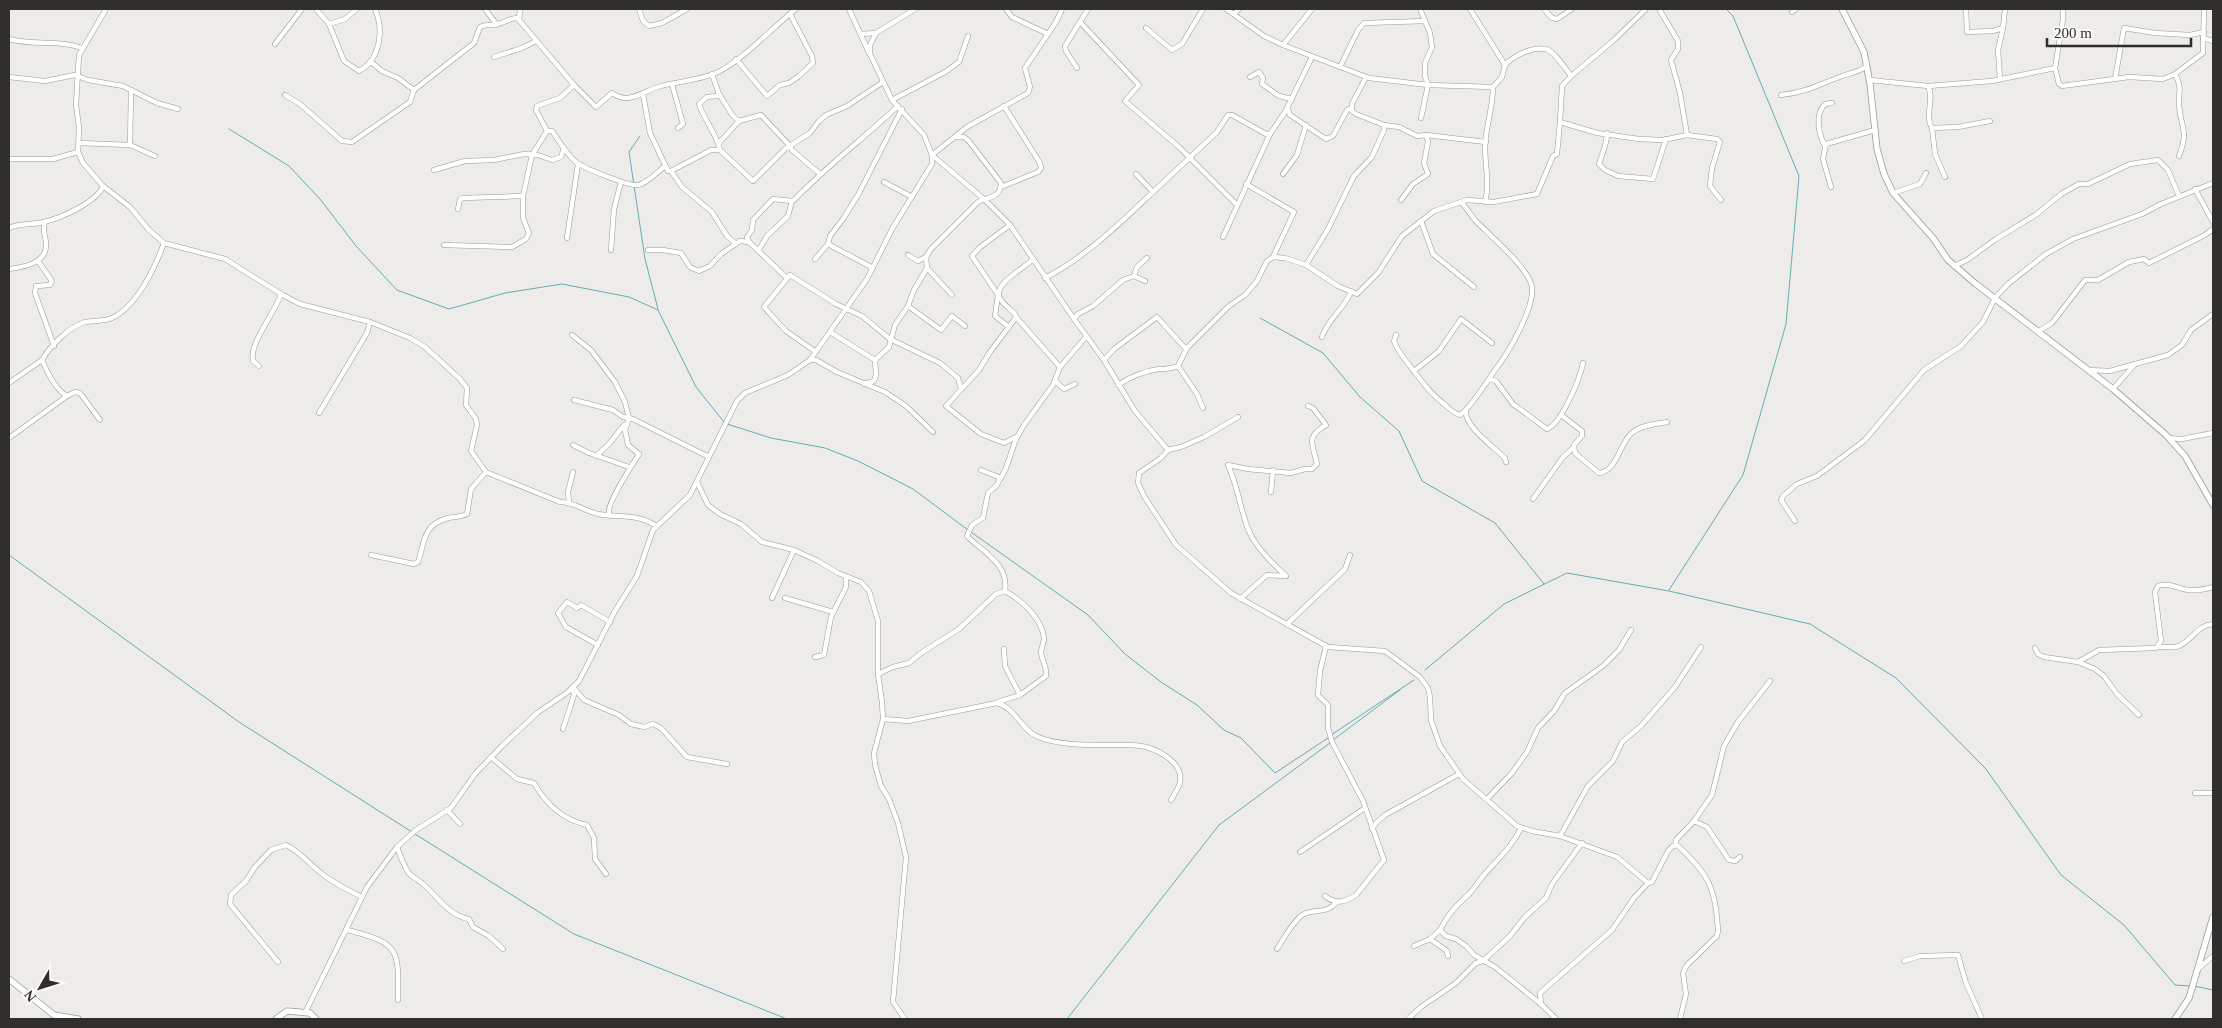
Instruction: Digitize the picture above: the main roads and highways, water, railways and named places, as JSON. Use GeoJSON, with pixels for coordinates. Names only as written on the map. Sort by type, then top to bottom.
{"type":"FeatureCollection","features":[{"type":"Feature","properties":{"kind":"waterway"},"geometry":{"type":"LineString","coordinates":[[1669,590],[1743,475],[1786,324],[1799,176],[1733,16],[1726,9]]}},
{"type":"Feature","properties":{"kind":"waterway"},"geometry":{"type":"LineString","coordinates":[[229,129],[289,166],[320,199],[356,246],[397,290],[449,309],[505,293],[562,284],[629,297],[658,310],[696,387],[724,422]]}},
{"type":"Feature","properties":{"kind":"waterway"},"geometry":{"type":"LineString","coordinates":[[640,136],[629,152],[645,259],[658,309]]}},
{"type":"Feature","properties":{"kind":"waterway"},"geometry":{"type":"LineString","coordinates":[[1260,318],[1323,353],[1360,397],[1399,431],[1422,481],[1495,523],[1544,584]]}},
{"type":"Feature","properties":{"kind":"waterway"},"geometry":{"type":"LineString","coordinates":[[727,424],[771,438],[825,448],[858,461],[913,489],[968,530]]}},
{"type":"Feature","properties":{"kind":"waterway"},"geometry":{"type":"LineString","coordinates":[[971,532],[1088,615],[1125,654],[1161,682],[1197,705],[1224,730],[1241,738],[1275,773],[1328,738]]}},
{"type":"Feature","properties":{"kind":"waterway"},"geometry":{"type":"LineString","coordinates":[[9,555],[239,722],[412,832]]}},
{"type":"Feature","properties":{"kind":"waterway"},"geometry":{"type":"LineString","coordinates":[[1425,670],[1504,604],[1567,573],[1669,591],[1810,624],[1896,678],[1986,769],[2061,875],[2124,925],[2175,985],[2190,986]]}},
{"type":"Feature","properties":{"kind":"waterway"},"geometry":{"type":"LineString","coordinates":[[1331,735],[1414,680]]}},
{"type":"Feature","properties":{"kind":"waterway"},"geometry":{"type":"LineString","coordinates":[[1333,740],[1400,690]]}},
{"type":"Feature","properties":{"kind":"waterway"},"geometry":{"type":"LineString","coordinates":[[1067,1019],[1219,825],[1330,743]]}},
{"type":"Feature","properties":{"kind":"waterway"},"geometry":{"type":"LineString","coordinates":[[415,834],[574,934],[787,1019]]}},
{"type":"Feature","properties":{"kind":"waterway"},"geometry":{"type":"LineString","coordinates":[[2194,986],[2213,990]]}}]}
